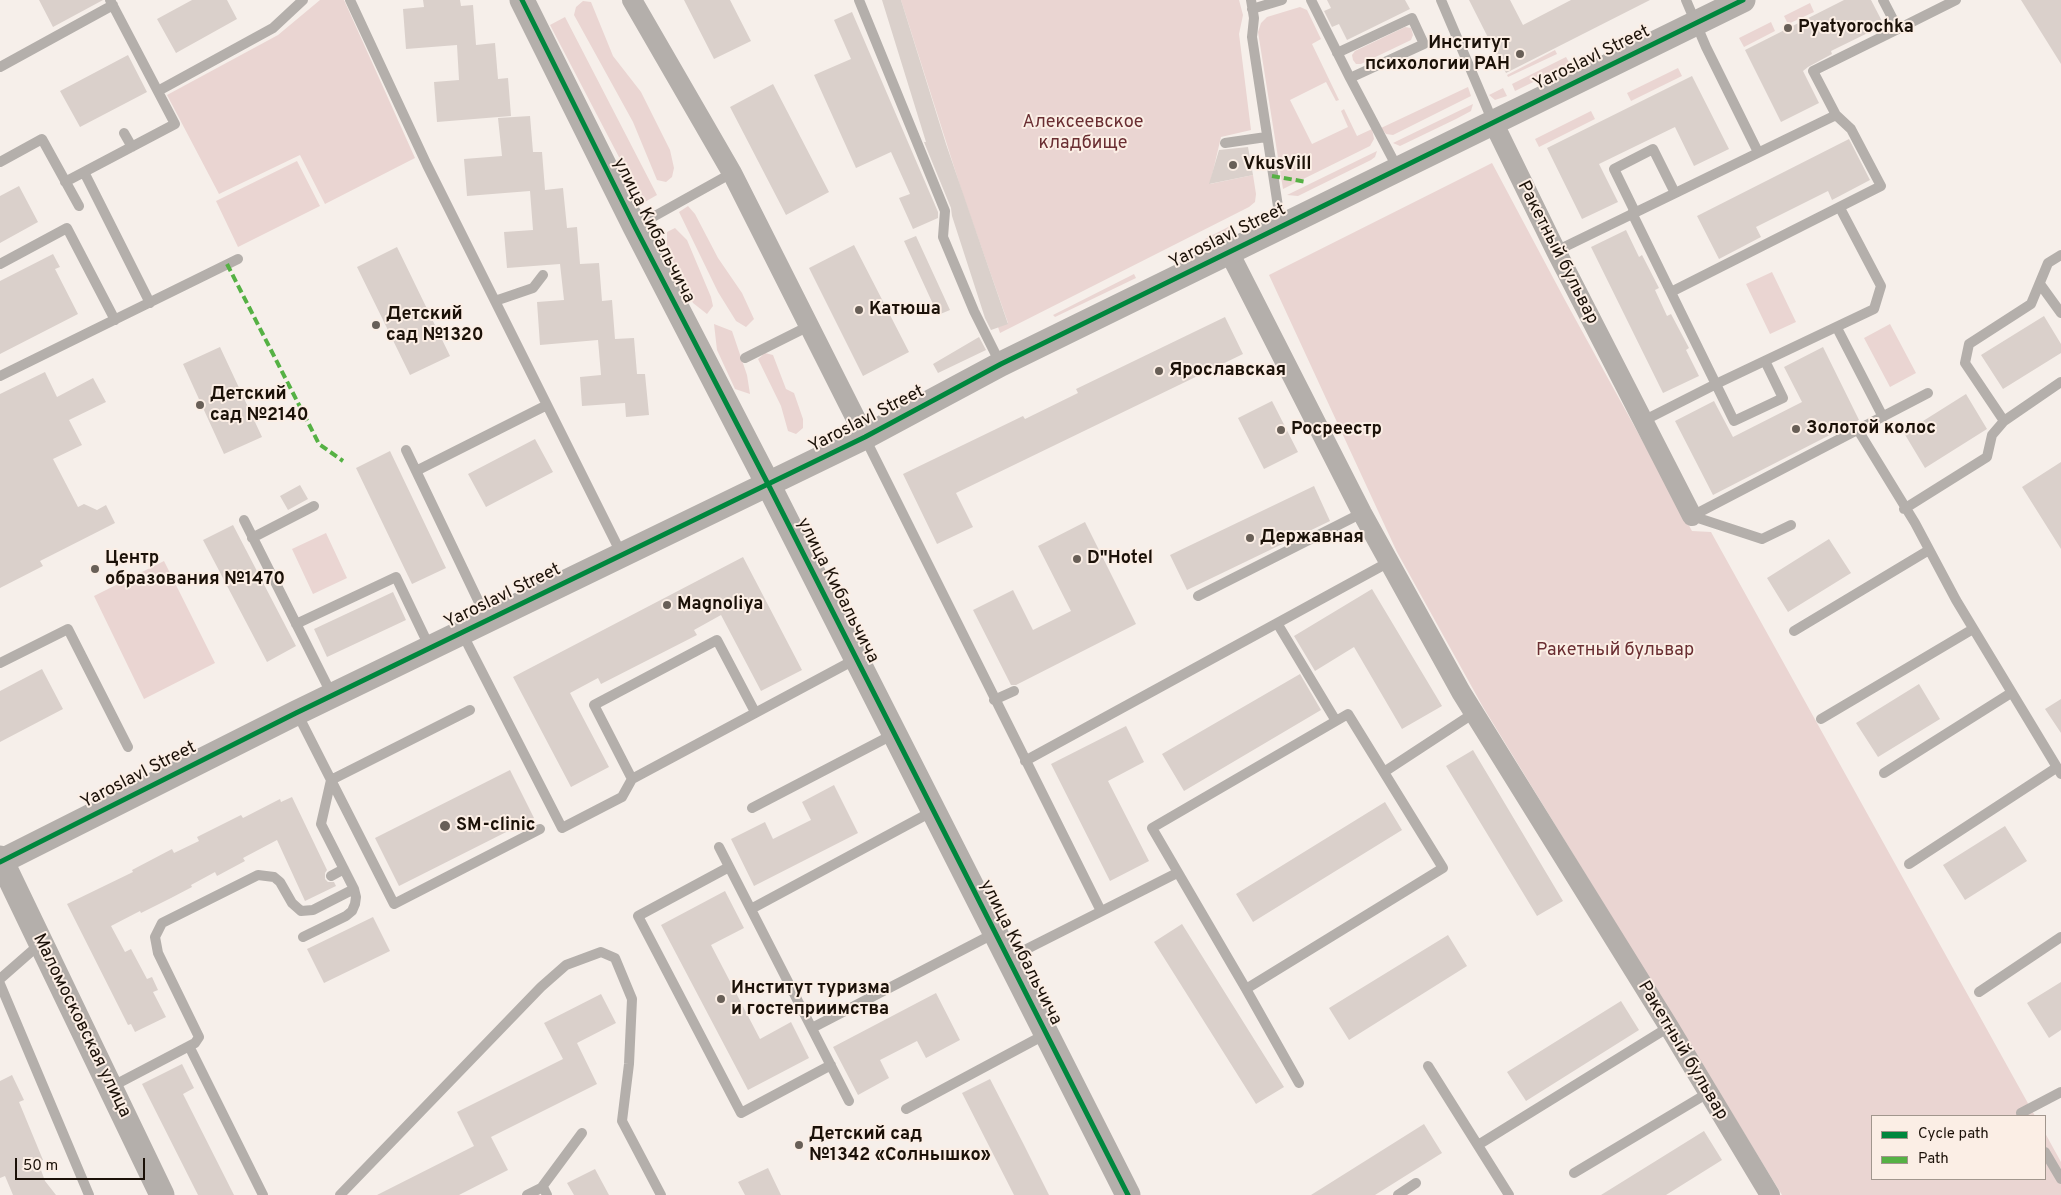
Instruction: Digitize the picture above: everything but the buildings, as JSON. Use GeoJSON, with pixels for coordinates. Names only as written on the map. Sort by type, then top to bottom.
{"type":"FeatureCollection","features":[{"type":"Feature","properties":{"kind":"street","name":"улица Кибальчича"},"geometry":{"type":"LineString","coordinates":[[522,0],[635,227],[768,484],[1128,1195]]}},
{"type":"Feature","properties":{"kind":"street"},"geometry":{"type":"LineString","coordinates":[[632,0],[732,173],[865,437]]}},
{"type":"Feature","properties":{"kind":"street","name":"Yaroslavl Street"},"geometry":{"type":"LineString","coordinates":[[1,860],[332,695],[865,437],[1001,364],[1743,0]]}},
{"type":"Feature","properties":{"kind":"street","name":"Ракетный бульвар"},"geometry":{"type":"LineString","coordinates":[[1493,122],[1556,251],[1692,516]]}},
{"type":"Feature","properties":{"kind":"street","name":"Ракетный бульвар"},"geometry":{"type":"LineString","coordinates":[[1229,252],[1388,562],[1474,713],[1770,1195]]}},
{"type":"Feature","properties":{"kind":"street","name":"Маломосковская улица"},"geometry":{"type":"LineString","coordinates":[[1,860],[162,1195]]}},
{"type":"Feature","properties":{"kind":"lane"},"geometry":{"type":"LineString","coordinates":[[158,91],[273,28],[303,0]]}},
{"type":"Feature","properties":{"kind":"lane"},"geometry":{"type":"LineString","coordinates":[[350,0],[427,165],[622,555]]}},
{"type":"Feature","properties":{"kind":"lane"},"geometry":{"type":"LineString","coordinates":[[859,0],[945,211],[942,237],[974,311],[1001,364]]}},
{"type":"Feature","properties":{"kind":"lane"},"geometry":{"type":"LineString","coordinates":[[1281,227],[1252,37],[1254,18],[1252,4],[1282,0]]}},
{"type":"Feature","properties":{"kind":"lane"},"geometry":{"type":"LineString","coordinates":[[1311,0],[1398,169]]}},
{"type":"Feature","properties":{"kind":"lane"},"geometry":{"type":"LineString","coordinates":[[1441,0],[1493,122]]}},
{"type":"Feature","properties":{"kind":"lane"},"geometry":{"type":"LineString","coordinates":[[1686,0],[1758,152]]}},
{"type":"Feature","properties":{"kind":"lane"},"geometry":{"type":"LineString","coordinates":[[1883,0],[1898,29]]}},
{"type":"Feature","properties":{"kind":"lane"},"geometry":{"type":"LineString","coordinates":[[1671,292],[1881,186],[1851,129],[1836,115],[1813,71],[1956,0]]}},
{"type":"Feature","properties":{"kind":"lane"},"geometry":{"type":"LineString","coordinates":[[0,67],[111,3],[175,124],[65,182]]}},
{"type":"Feature","properties":{"kind":"lane"},"geometry":{"type":"LineString","coordinates":[[1337,53],[1412,18],[1424,44],[1350,78]]}},
{"type":"Feature","properties":{"kind":"lane"},"geometry":{"type":"LineString","coordinates":[[1556,251],[1836,115]]}},
{"type":"Feature","properties":{"kind":"lane"},"geometry":{"type":"LineString","coordinates":[[124,133],[132,147]]}},
{"type":"Feature","properties":{"kind":"lane"},"geometry":{"type":"LineString","coordinates":[[1225,143],[1266,137]]}},
{"type":"Feature","properties":{"kind":"lane"},"geometry":{"type":"LineString","coordinates":[[0,162],[42,139],[78,206]]}},
{"type":"Feature","properties":{"kind":"lane"},"geometry":{"type":"LineString","coordinates":[[1675,193],[1653,149],[1614,169],[1633,213],[1734,421],[1783,398],[1765,361]]}},
{"type":"Feature","properties":{"kind":"lane"},"geometry":{"type":"LineString","coordinates":[[84,172],[150,303]]}},
{"type":"Feature","properties":{"kind":"lane"},"geometry":{"type":"LineString","coordinates":[[635,227],[732,173]]}},
{"type":"Feature","properties":{"kind":"lane"},"geometry":{"type":"LineString","coordinates":[[1643,422],[1716,384],[1874,309],[1880,286],[1840,208]]}},
{"type":"Feature","properties":{"kind":"lane"},"geometry":{"type":"LineString","coordinates":[[0,264],[67,228],[115,320]]}},
{"type":"Feature","properties":{"kind":"lane"},"geometry":{"type":"LineString","coordinates":[[2004,421],[1965,364],[1969,344],[2031,304],[2048,263],[2061,255]]}},
{"type":"Feature","properties":{"kind":"lane"},"geometry":{"type":"LineString","coordinates":[[0,376],[238,259]]}},
{"type":"Feature","properties":{"kind":"lane"},"geometry":{"type":"LineString","coordinates":[[495,301],[533,288],[543,275]]}},
{"type":"Feature","properties":{"kind":"lane"},"geometry":{"type":"LineString","coordinates":[[2040,284],[2061,313]]}},
{"type":"Feature","properties":{"kind":"lane"},"geometry":{"type":"LineString","coordinates":[[745,358],[809,326]]}},
{"type":"Feature","properties":{"kind":"lane"},"geometry":{"type":"LineString","coordinates":[[1837,328],[1883,417]]}},
{"type":"Feature","properties":{"kind":"lane"},"geometry":{"type":"LineString","coordinates":[[1904,509],[1987,457],[1992,435],[2004,421],[2061,382]]}},
{"type":"Feature","properties":{"kind":"lane"},"geometry":{"type":"LineString","coordinates":[[1692,516],[1928,393]]}},
{"type":"Feature","properties":{"kind":"lane"},"geometry":{"type":"LineString","coordinates":[[416,471],[547,404]]}},
{"type":"Feature","properties":{"kind":"lane"},"geometry":{"type":"LineString","coordinates":[[1858,430],[2058,771],[1909,864]]}},
{"type":"Feature","properties":{"kind":"lane"},"geometry":{"type":"LineString","coordinates":[[865,437],[1100,912]]}},
{"type":"Feature","properties":{"kind":"lane"},"geometry":{"type":"LineString","coordinates":[[406,450],[488,620]]}},
{"type":"Feature","properties":{"kind":"lane"},"geometry":{"type":"LineString","coordinates":[[252,538],[314,506]]}},
{"type":"Feature","properties":{"kind":"lane"},"geometry":{"type":"LineString","coordinates":[[1198,596],[1362,513]]}},
{"type":"Feature","properties":{"kind":"lane"},"geometry":{"type":"LineString","coordinates":[[1692,516],[1762,539],[1791,525]]}},
{"type":"Feature","properties":{"kind":"lane"},"geometry":{"type":"LineString","coordinates":[[244,520],[332,695]]}},
{"type":"Feature","properties":{"kind":"lane"},"geometry":{"type":"LineString","coordinates":[[1794,631],[1929,550]]}},
{"type":"Feature","properties":{"kind":"lane"},"geometry":{"type":"LineString","coordinates":[[1025,761],[1388,562]]}},
{"type":"Feature","properties":{"kind":"lane"},"geometry":{"type":"LineString","coordinates":[[296,624],[396,577],[430,648]]}},
{"type":"Feature","properties":{"kind":"lane"},"geometry":{"type":"LineString","coordinates":[[1277,623],[1336,721]]}},
{"type":"Feature","properties":{"kind":"lane"},"geometry":{"type":"LineString","coordinates":[[0,663],[68,629],[128,747]]}},
{"type":"Feature","properties":{"kind":"lane"},"geometry":{"type":"LineString","coordinates":[[1821,719],[1973,629]]}},
{"type":"Feature","properties":{"kind":"lane"},"geometry":{"type":"LineString","coordinates":[[462,632],[562,828],[622,797],[632,779],[856,659]]}},
{"type":"Feature","properties":{"kind":"lane"},"geometry":{"type":"LineString","coordinates":[[632,779],[594,704],[717,640],[755,712]]}},
{"type":"Feature","properties":{"kind":"lane"},"geometry":{"type":"LineString","coordinates":[[994,700],[1014,691]]}},
{"type":"Feature","properties":{"kind":"lane"},"geometry":{"type":"LineString","coordinates":[[1884,773],[2011,693]]}},
{"type":"Feature","properties":{"kind":"lane"},"geometry":{"type":"LineString","coordinates":[[331,780],[470,710]]}},
{"type":"Feature","properties":{"kind":"lane"},"geometry":{"type":"LineString","coordinates":[[296,713],[394,904],[540,829]]}},
{"type":"Feature","properties":{"kind":"lane"},"geometry":{"type":"LineString","coordinates":[[1384,772],[1474,713]]}},
{"type":"Feature","properties":{"kind":"lane"},"geometry":{"type":"LineString","coordinates":[[1246,989],[1443,868],[1348,714],[1152,828],[1299,1083]]}},
{"type":"Feature","properties":{"kind":"lane"},"geometry":{"type":"LineString","coordinates":[[752,808],[894,734]]}},
{"type":"Feature","properties":{"kind":"lane"},"geometry":{"type":"LineString","coordinates":[[303,937],[352,911],[355,904],[354,890],[321,824],[331,780]]}},
{"type":"Feature","properties":{"kind":"lane"},"geometry":{"type":"LineString","coordinates":[[751,909],[933,811]]}},
{"type":"Feature","properties":{"kind":"lane"},"geometry":{"type":"LineString","coordinates":[[719,847],[849,1102]]}},
{"type":"Feature","properties":{"kind":"lane"},"geometry":{"type":"LineString","coordinates":[[729,867],[638,916],[741,1113],[831,1066]]}},
{"type":"Feature","properties":{"kind":"lane"},"geometry":{"type":"LineString","coordinates":[[331,876],[344,869]]}},
{"type":"Feature","properties":{"kind":"lane"},"geometry":{"type":"LineString","coordinates":[[1008,959],[1177,873]]}},
{"type":"Feature","properties":{"kind":"lane"},"geometry":{"type":"LineString","coordinates":[[110,1087],[188,1046],[198,1040],[199,1037],[155,945],[158,930],[162,923],[258,875],[274,877],[280,882],[292,903],[301,911],[314,910],[354,890]]}},
{"type":"Feature","properties":{"kind":"lane"},"geometry":{"type":"LineString","coordinates":[[812,1028],[995,933]]}},
{"type":"Feature","properties":{"kind":"lane"},"geometry":{"type":"LineString","coordinates":[[1979,992],[2061,937]]}},
{"type":"Feature","properties":{"kind":"lane"},"geometry":{"type":"LineString","coordinates":[[0,979],[41,942]]}},
{"type":"Feature","properties":{"kind":"lane"},"geometry":{"type":"LineString","coordinates":[[340,1195],[542,987],[566,965],[601,952],[615,958],[632,999],[629,1064],[622,1120],[661,1195]]}},
{"type":"Feature","properties":{"kind":"lane"},"geometry":{"type":"LineString","coordinates":[[0,984],[89,1195]]}},
{"type":"Feature","properties":{"kind":"lane"},"geometry":{"type":"LineString","coordinates":[[1478,1145],[1668,1027]]}},
{"type":"Feature","properties":{"kind":"lane"},"geometry":{"type":"LineString","coordinates":[[906,1108],[1046,1034]]}},
{"type":"Feature","properties":{"kind":"lane"},"geometry":{"type":"LineString","coordinates":[[188,1046],[264,1195]]}},
{"type":"Feature","properties":{"kind":"lane"},"geometry":{"type":"LineString","coordinates":[[1428,1066],[1509,1195]]}},
{"type":"Feature","properties":{"kind":"lane"},"geometry":{"type":"LineString","coordinates":[[1574,1173],[1708,1092]]}},
{"type":"Feature","properties":{"kind":"lane"},"geometry":{"type":"LineString","coordinates":[[2022,1115],[2021,1113],[2061,1092]]}},
{"type":"Feature","properties":{"kind":"lane"},"geometry":{"type":"LineString","coordinates":[[527,1195],[545,1191],[582,1133]]}},
{"type":"Feature","properties":{"kind":"lane"},"geometry":{"type":"LineString","coordinates":[[2046,1154],[2061,1179]]}},
{"type":"Feature","properties":{"kind":"lane"},"geometry":{"type":"LineString","coordinates":[[1398,1195],[1416,1184]]}},
{"type":"Feature","properties":{"kind":"green space"},"geometry":{"type":"Polygon","coordinates":[[[320,0],[344,0],[415,158],[325,204],[300,155],[219,194],[167,95],[278,35],[320,0]]]}},
{"type":"Feature","properties":{"kind":"green space","name":"Алексеевское кладбище"},"geometry":{"type":"Polygon","coordinates":[[[901,0],[1239,0],[1243,15],[1239,34],[1251,130],[1221,137],[1210,184],[1253,175],[1256,194],[1255,202],[1249,207],[1000,333],[998,327],[1008,323],[963,195],[901,0]]]}},
{"type":"Feature","properties":{"kind":"green space"},"geometry":{"type":"Polygon","coordinates":[[[583,1],[591,2],[613,56],[641,92],[670,150],[674,168],[672,177],[666,182],[657,180],[633,122],[574,15],[576,7],[583,1]]]}},
{"type":"Feature","properties":{"kind":"green space"},"geometry":{"type":"Polygon","coordinates":[[[1810,3],[1814,12],[1788,24],[1784,16],[1810,3]]]}},
{"type":"Feature","properties":{"kind":"green space"},"geometry":{"type":"Polygon","coordinates":[[[1300,7],[1307,10],[1321,39],[1312,44],[1339,100],[1336,101],[1326,82],[1290,100],[1312,144],[1348,127],[1341,111],[1344,109],[1357,136],[1372,129],[1374,139],[1370,146],[1283,189],[1258,32],[1261,23],[1267,17],[1300,7]]]}},
{"type":"Feature","properties":{"kind":"green space"},"geometry":{"type":"Polygon","coordinates":[[[565,17],[657,195],[643,203],[550,25],[565,17]]]}},
{"type":"Feature","properties":{"kind":"green space"},"geometry":{"type":"Polygon","coordinates":[[[1771,22],[1775,31],[1744,47],[1739,38],[1771,22]]]}},
{"type":"Feature","properties":{"kind":"green space"},"geometry":{"type":"Polygon","coordinates":[[[1405,27],[1411,28],[1413,35],[1411,40],[1361,64],[1356,64],[1353,60],[1352,55],[1355,51],[1405,27]]]}},
{"type":"Feature","properties":{"kind":"green space"},"geometry":{"type":"Polygon","coordinates":[[[1555,50],[1557,54],[1508,77],[1507,75],[1555,50]]]}},
{"type":"Feature","properties":{"kind":"green space"},"geometry":{"type":"Polygon","coordinates":[[[1566,57],[1570,64],[1515,91],[1512,84],[1566,57]]]}},
{"type":"Feature","properties":{"kind":"green space"},"geometry":{"type":"Polygon","coordinates":[[[1678,68],[1682,76],[1631,101],[1627,93],[1678,68]]]}},
{"type":"Feature","properties":{"kind":"green space"},"geometry":{"type":"Polygon","coordinates":[[[1468,87],[1471,96],[1393,135],[1386,134],[1381,128],[1468,87]]]}},
{"type":"Feature","properties":{"kind":"green space"},"geometry":{"type":"Polygon","coordinates":[[[1503,88],[1507,96],[1495,100],[1489,95],[1503,88]]]}},
{"type":"Feature","properties":{"kind":"green space"},"geometry":{"type":"Polygon","coordinates":[[[1473,104],[1471,111],[1456,119],[1400,146],[1393,143],[1473,104]]]}},
{"type":"Feature","properties":{"kind":"green space"},"geometry":{"type":"Polygon","coordinates":[[[1591,111],[1595,119],[1539,147],[1535,139],[1591,111]]]}},
{"type":"Feature","properties":{"kind":"green space"},"geometry":{"type":"Polygon","coordinates":[[[1377,151],[1375,157],[1371,160],[1298,196],[1287,195],[1377,151]]]}},
{"type":"Feature","properties":{"kind":"green space"},"geometry":{"type":"Polygon","coordinates":[[[297,161],[320,206],[238,247],[216,201],[297,161]]]}},
{"type":"Feature","properties":{"kind":"green space","name":"Ракетный бульвар"},"geometry":{"type":"Polygon","coordinates":[[[1492,163],[1692,531],[1711,532],[2034,1115],[1871,1115],[1871,1180],[2046,1180],[2046,1135],[2061,1162],[2061,1195],[1782,1195],[1483,707],[1397,552],[1269,275],[1492,163]]]}},
{"type":"Feature","properties":{"kind":"green space"},"geometry":{"type":"Polygon","coordinates":[[[688,206],[695,214],[718,258],[742,293],[754,319],[746,327],[736,321],[718,292],[679,212],[688,206]]]}},
{"type":"Feature","properties":{"kind":"green space"},"geometry":{"type":"Polygon","coordinates":[[[1232,225],[1234,228],[1206,242],[1205,239],[1232,225]]]}},
{"type":"Feature","properties":{"kind":"green space"},"geometry":{"type":"Polygon","coordinates":[[[675,228],[687,240],[711,297],[713,306],[707,314],[693,303],[667,249],[667,232],[675,228]]]}},
{"type":"Feature","properties":{"kind":"green space"},"geometry":{"type":"Polygon","coordinates":[[[1772,272],[1796,322],[1770,334],[1746,284],[1772,272]]]}},
{"type":"Feature","properties":{"kind":"green space"},"geometry":{"type":"Polygon","coordinates":[[[1134,274],[1136,278],[1055,317],[1053,315],[1134,274]]]}},
{"type":"Feature","properties":{"kind":"green space"},"geometry":{"type":"Polygon","coordinates":[[[714,324],[732,331],[747,375],[750,394],[735,389],[717,350],[714,324]]]}},
{"type":"Feature","properties":{"kind":"green space"},"geometry":{"type":"Polygon","coordinates":[[[1890,324],[1916,373],[1890,387],[1864,338],[1890,324]]]}},
{"type":"Feature","properties":{"kind":"green space"},"geometry":{"type":"Polygon","coordinates":[[[765,353],[773,355],[786,389],[794,393],[803,419],[803,428],[796,434],[788,431],[781,406],[758,359],[765,353]]]}},
{"type":"Feature","properties":{"kind":"green space"},"geometry":{"type":"Polygon","coordinates":[[[326,533],[347,578],[313,594],[292,549],[326,533]]]}},
{"type":"Feature","properties":{"kind":"green space"},"geometry":{"type":"Polygon","coordinates":[[[164,561],[215,663],[144,699],[94,596],[164,561]]]}},
{"type":"Feature","properties":{"kind":"marked path"},"geometry":{"type":"LineString","coordinates":[[1272,176],[1307,182]]}},
{"type":"Feature","properties":{"kind":"marked path"},"geometry":{"type":"LineString","coordinates":[[227,264],[319,444],[343,461]]}},
{"type":"Feature","properties":{"kind":"cycle path"},"geometry":{"type":"LineString","coordinates":[[522,0],[635,227],[768,484],[1128,1195]]}},
{"type":"Feature","properties":{"kind":"cycle path"},"geometry":{"type":"LineString","coordinates":[[0,862],[296,713],[865,437],[1001,364],[1743,0]]}},
{"type":"Feature","properties":{"kind":"place","name":"Pyatyorochka"},"geometry":{"type":"Point","coordinates":[1788,28]}},
{"type":"Feature","properties":{"kind":"place","name":"Институт психологии РАН"},"geometry":{"type":"Point","coordinates":[1520,54]}},
{"type":"Feature","properties":{"kind":"place","name":"VkusVill"},"geometry":{"type":"Point","coordinates":[1233,165]}},
{"type":"Feature","properties":{"kind":"place","name":"Катюша"},"geometry":{"type":"Point","coordinates":[859,310]}},
{"type":"Feature","properties":{"kind":"place","name":"Детский сад №1320"},"geometry":{"type":"Point","coordinates":[376,325]}},
{"type":"Feature","properties":{"kind":"place","name":"Ярославская"},"geometry":{"type":"Point","coordinates":[1159,371]}},
{"type":"Feature","properties":{"kind":"place","name":"Детский сад №2140"},"geometry":{"type":"Point","coordinates":[200,405]}},
{"type":"Feature","properties":{"kind":"place","name":"Золотой колос"},"geometry":{"type":"Point","coordinates":[1796,429]}},
{"type":"Feature","properties":{"kind":"place","name":"Росреестр"},"geometry":{"type":"Point","coordinates":[1281,430]}},
{"type":"Feature","properties":{"kind":"place","name":"Державная"},"geometry":{"type":"Point","coordinates":[1250,538]}},
{"type":"Feature","properties":{"kind":"place","name":"D\"Hotel"},"geometry":{"type":"Point","coordinates":[1077,559]}},
{"type":"Feature","properties":{"kind":"place","name":"Центр образования №1470"},"geometry":{"type":"Point","coordinates":[95,569]}},
{"type":"Feature","properties":{"kind":"place","name":"Magnoliya"},"geometry":{"type":"Point","coordinates":[667,605]}},
{"type":"Feature","properties":{"kind":"place","name":"SM-clinic"},"geometry":{"type":"Point","coordinates":[445,826]}},
{"type":"Feature","properties":{"kind":"place","name":"Институт туризма и гостеприимства"},"geometry":{"type":"Point","coordinates":[721,999]}},
{"type":"Feature","properties":{"kind":"place","name":"Детский сад №1342 «Солнышко»"},"geometry":{"type":"Point","coordinates":[799,1145]}}]}
